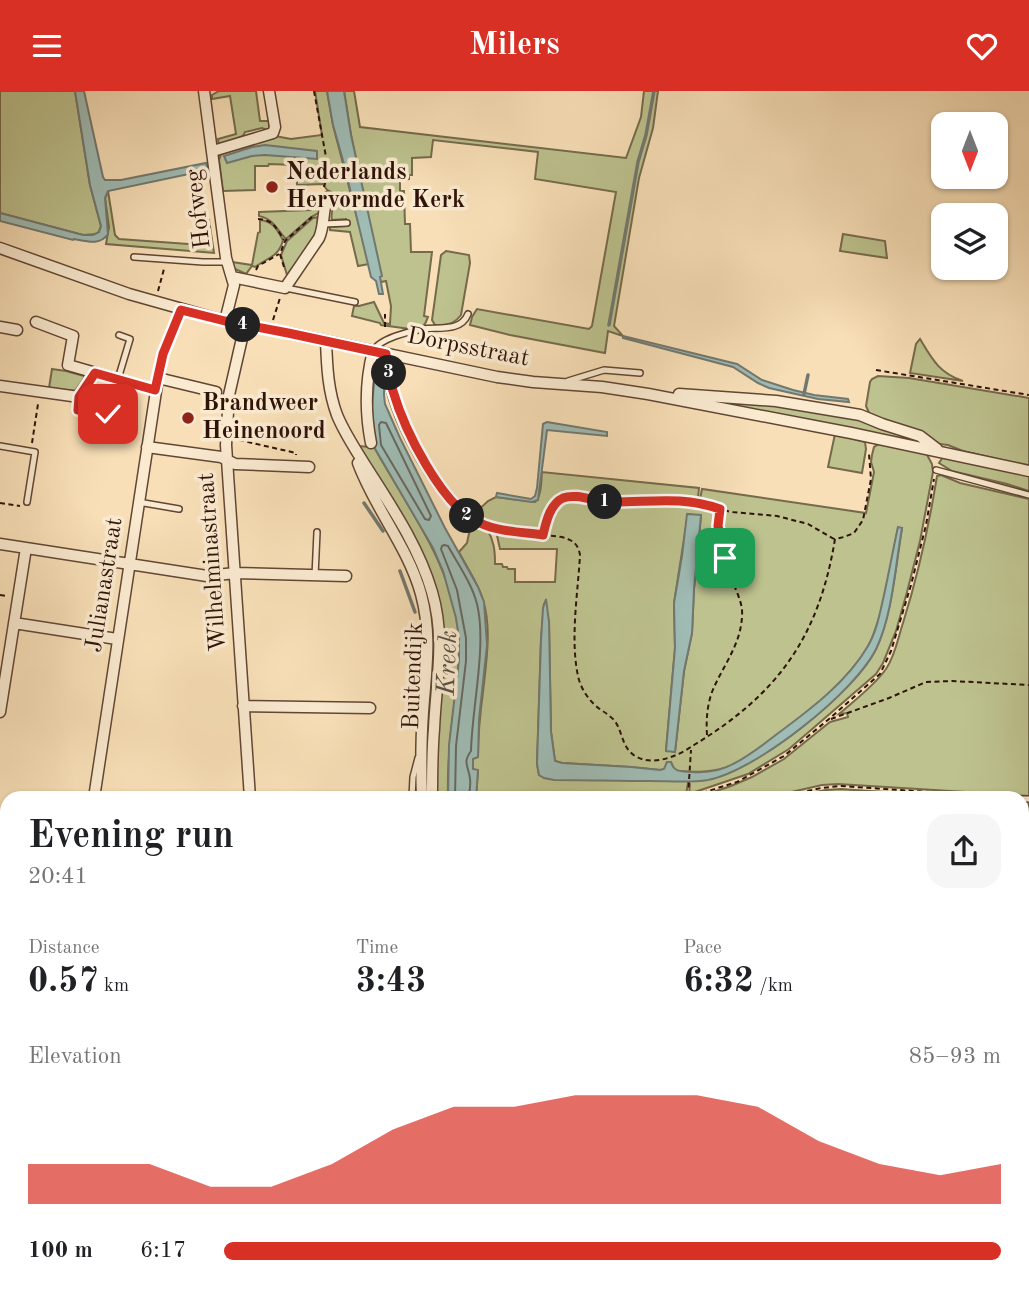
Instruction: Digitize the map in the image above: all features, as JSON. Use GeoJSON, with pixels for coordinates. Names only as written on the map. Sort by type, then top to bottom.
{"type":"FeatureCollection","features":[{"type":"Feature","properties":{"kind":"street","name":"Hofweg"},"geometry":{"type":"LineString","coordinates":[[206,91],[227,262],[233,277],[233,289],[225,321]]}},
{"type":"Feature","properties":{"kind":"street"},"geometry":{"type":"LineString","coordinates":[[213,152],[273,133],[275,127],[269,91]]}},
{"type":"Feature","properties":{"kind":"street"},"geometry":{"type":"LineString","coordinates":[[233,277],[285,288],[319,238],[328,197]]}},
{"type":"Feature","properties":{"kind":"street","name":"Dorpsstraat"},"geometry":{"type":"LineString","coordinates":[[0,248],[83,279],[225,321],[497,377],[648,394],[873,437],[1029,471]]}},
{"type":"Feature","properties":{"kind":"street"},"geometry":{"type":"LineString","coordinates":[[36,322],[73,336],[68,365],[155,390]]}},
{"type":"Feature","properties":{"kind":"street","name":"Wilhelminastraat"},"geometry":{"type":"LineString","coordinates":[[245,325],[229,394],[226,437],[249,791]]}},
{"type":"Feature","properties":{"kind":"street"},"geometry":{"type":"LineString","coordinates":[[0,327],[18,330]]}},
{"type":"Feature","properties":{"kind":"street","name":"Buitendijk"},"geometry":{"type":"LineString","coordinates":[[326,341],[332,401],[356,450],[409,536],[436,606],[440,628],[440,655],[433,729],[432,791]]}},
{"type":"Feature","properties":{"kind":"street"},"geometry":{"type":"LineString","coordinates":[[370,443],[366,411],[373,351]]}},
{"type":"Feature","properties":{"kind":"street"},"geometry":{"type":"LineString","coordinates":[[386,354],[398,407],[418,451],[450,500],[473,520]]}},
{"type":"Feature","properties":{"kind":"street"},"geometry":{"type":"LineString","coordinates":[[369,369],[388,370]]}},
{"type":"Feature","properties":{"kind":"street"},"geometry":{"type":"LineString","coordinates":[[0,386],[79,397],[95,373]]}},
{"type":"Feature","properties":{"kind":"street"},"geometry":{"type":"LineString","coordinates":[[158,378],[216,392]]}},
{"type":"Feature","properties":{"kind":"street","name":"Julianastraat"},"geometry":{"type":"LineString","coordinates":[[95,791],[158,378]]}},
{"type":"Feature","properties":{"kind":"street","name":"Dorpsstraat"},"geometry":{"type":"LineString","coordinates":[[648,394],[776,401],[860,415],[920,436],[939,451]]}},
{"type":"Feature","properties":{"kind":"street"},"geometry":{"type":"LineString","coordinates":[[147,447],[221,457],[235,464],[309,467]]}},
{"type":"Feature","properties":{"kind":"street","name":"Buitendijk"},"geometry":{"type":"LineString","coordinates":[[356,450],[365,479],[411,566],[426,614],[429,642],[422,791]]}},
{"type":"Feature","properties":{"kind":"street"},"geometry":{"type":"LineString","coordinates":[[0,544],[207,576],[235,573],[346,576]]}},
{"type":"Feature","properties":{"kind":"street"},"geometry":{"type":"LineString","coordinates":[[0,712],[26,548]]}},
{"type":"Feature","properties":{"kind":"street"},"geometry":{"type":"LineString","coordinates":[[14,623],[117,639]]}},
{"type":"Feature","properties":{"kind":"street"},"geometry":{"type":"LineString","coordinates":[[243,706],[370,708]]}},
{"type":"Feature","properties":{"kind":"lane"},"geometry":{"type":"LineString","coordinates":[[323,219],[347,223]]}},
{"type":"Feature","properties":{"kind":"lane"},"geometry":{"type":"LineString","coordinates":[[134,257],[203,263],[227,262]]}},
{"type":"Feature","properties":{"kind":"lane"},"geometry":{"type":"LineString","coordinates":[[285,288],[355,302]]}},
{"type":"Feature","properties":{"kind":"lane"},"geometry":{"type":"LineString","coordinates":[[373,351],[379,343],[406,334],[459,325],[468,314]]}},
{"type":"Feature","properties":{"kind":"lane"},"geometry":{"type":"LineString","coordinates":[[118,379],[130,338],[119,335]]}},
{"type":"Feature","properties":{"kind":"lane"},"geometry":{"type":"LineString","coordinates":[[558,384],[604,370],[640,373]]}},
{"type":"Feature","properties":{"kind":"lane"},"geometry":{"type":"LineString","coordinates":[[0,446],[34,451],[27,502]]}},
{"type":"Feature","properties":{"kind":"lane"},"geometry":{"type":"LineString","coordinates":[[936,470],[1029,495]]}},
{"type":"Feature","properties":{"kind":"lane"},"geometry":{"type":"LineString","coordinates":[[138,502],[179,509]]}},
{"type":"Feature","properties":{"kind":"lane"},"geometry":{"type":"LineString","coordinates":[[315,576],[317,532]]}},
{"type":"Feature","properties":{"kind":"lane","name":"Buitendijk"},"geometry":{"type":"LineString","coordinates":[[413,791],[414,771],[422,749]]}},
{"type":"Feature","properties":{"kind":"path"},"geometry":{"type":"LineString","coordinates":[[314,91],[328,168],[324,189],[328,197]]}},
{"type":"Feature","properties":{"kind":"path"},"geometry":{"type":"LineString","coordinates":[[291,277],[286,275],[280,254],[285,241],[310,218],[318,215],[323,219]]}},
{"type":"Feature","properties":{"kind":"path"},"geometry":{"type":"LineString","coordinates":[[258,219],[272,223],[285,241]]}},
{"type":"Feature","properties":{"kind":"path"},"geometry":{"type":"LineString","coordinates":[[252,281],[258,266],[280,254]]}},
{"type":"Feature","properties":{"kind":"path"},"geometry":{"type":"LineString","coordinates":[[154,302],[167,260]]}},
{"type":"Feature","properties":{"kind":"path"},"geometry":{"type":"LineString","coordinates":[[271,330],[285,288]]}},
{"type":"Feature","properties":{"kind":"path"},"geometry":{"type":"LineString","coordinates":[[158,378],[163,354],[181,310]]}},
{"type":"Feature","properties":{"kind":"path"},"geometry":{"type":"LineString","coordinates":[[385,327],[386,314]]}},
{"type":"Feature","properties":{"kind":"path"},"geometry":{"type":"LineString","coordinates":[[876,370],[1029,395]]}},
{"type":"Feature","properties":{"kind":"path"},"geometry":{"type":"LineString","coordinates":[[31,451],[39,391]]}},
{"type":"Feature","properties":{"kind":"path"},"geometry":{"type":"LineString","coordinates":[[79,397],[78,410],[108,414]]}},
{"type":"Feature","properties":{"kind":"path"},"geometry":{"type":"LineString","coordinates":[[226,437],[296,453],[293,467]]}},
{"type":"Feature","properties":{"kind":"path"},"geometry":{"type":"LineString","coordinates":[[543,535],[555,504],[570,496],[603,502],[676,500],[738,513],[790,519],[808,524],[835,539],[844,537],[854,533],[863,520],[871,479],[869,454]]}},
{"type":"Feature","properties":{"kind":"path"},"geometry":{"type":"LineString","coordinates":[[709,791],[755,773],[784,756],[876,678],[883,669],[900,627],[919,555],[936,470]]}},
{"type":"Feature","properties":{"kind":"path"},"geometry":{"type":"LineString","coordinates":[[0,503],[20,506],[27,502]]}},
{"type":"Feature","properties":{"kind":"path"},"geometry":{"type":"LineString","coordinates":[[707,737],[709,700],[734,650],[742,617],[739,596],[720,539],[720,509]]}},
{"type":"Feature","properties":{"kind":"path"},"geometry":{"type":"LineString","coordinates":[[473,520],[496,528],[570,539],[576,543],[580,551],[576,620],[579,680],[585,694],[614,720],[630,752],[650,761],[680,754],[735,718],[760,696],[789,662],[808,629],[826,583],[835,539]]}},
{"type":"Feature","properties":{"kind":"path"},"geometry":{"type":"LineString","coordinates":[[829,719],[934,681],[1029,685]]}},
{"type":"Feature","properties":{"kind":"path"},"geometry":{"type":"LineString","coordinates":[[688,791],[691,748]]}},
{"type":"Feature","properties":{"kind":"path"},"geometry":{"type":"LineString","coordinates":[[804,791],[841,786],[905,791]]}},
{"type":"Feature","properties":{"kind":"green space"},"geometry":{"type":"Polygon","coordinates":[[[0,91],[75,91],[90,185],[101,226],[98,234],[83,235],[0,213],[0,91]]]}},
{"type":"Feature","properties":{"kind":"green space"},"geometry":{"type":"Polygon","coordinates":[[[219,91],[256,91],[260,121],[269,121],[269,129],[245,132],[243,136],[219,146],[218,139],[236,134],[230,96],[212,99],[212,95],[219,91]]]}},
{"type":"Feature","properties":{"kind":"green space"},"geometry":{"type":"Polygon","coordinates":[[[315,91],[327,91],[333,125],[369,264],[358,266],[350,232],[330,230],[330,227],[347,226],[346,219],[332,220],[335,194],[323,184],[297,185],[296,165],[255,166],[255,190],[223,191],[219,160],[221,154],[275,136],[291,139],[322,135],[315,91]]]}},
{"type":"Feature","properties":{"kind":"green space"},"geometry":{"type":"Polygon","coordinates":[[[344,91],[354,91],[360,127],[626,158],[641,117],[644,91],[658,91],[653,128],[639,178],[614,326],[623,336],[608,331],[605,353],[470,325],[477,309],[589,329],[592,326],[616,192],[535,179],[538,152],[433,140],[431,157],[412,158],[412,175],[409,175],[409,179],[400,180],[400,191],[404,191],[405,224],[410,224],[411,252],[432,252],[424,316],[428,317],[425,324],[410,329],[381,325],[352,316],[354,306],[374,302],[384,323],[390,324],[391,306],[386,281],[381,282],[379,277],[381,276],[344,91]]]}},
{"type":"Feature","properties":{"kind":"green space"},"geometry":{"type":"Polygon","coordinates":[[[108,191],[115,235],[119,239],[202,245],[203,219],[209,220],[214,253],[106,244],[109,227],[105,198],[108,191]]]}},
{"type":"Feature","properties":{"kind":"green space"},"geometry":{"type":"Polygon","coordinates":[[[311,206],[319,206],[319,213],[286,239],[272,222],[259,216],[259,212],[311,210],[311,206]]]}},
{"type":"Feature","properties":{"kind":"green space"},"geometry":{"type":"Polygon","coordinates":[[[318,217],[316,237],[287,275],[281,255],[287,241],[313,218],[318,217]]]}},
{"type":"Feature","properties":{"kind":"green space"},"geometry":{"type":"Polygon","coordinates":[[[260,220],[271,224],[283,240],[276,254],[255,267],[252,266],[246,274],[233,268],[232,262],[252,265],[260,232],[260,220]]]}},
{"type":"Feature","properties":{"kind":"green space"},"geometry":{"type":"Polygon","coordinates":[[[843,234],[885,241],[887,258],[840,251],[843,234]]]}},
{"type":"Feature","properties":{"kind":"green space"},"geometry":{"type":"Polygon","coordinates":[[[446,251],[469,255],[470,263],[461,315],[449,324],[435,325],[432,320],[441,255],[446,251]]]}},
{"type":"Feature","properties":{"kind":"green space"},"geometry":{"type":"Polygon","coordinates":[[[920,339],[942,369],[963,381],[910,373],[916,344],[920,339]]]}},
{"type":"Feature","properties":{"kind":"green space"},"geometry":{"type":"Polygon","coordinates":[[[52,369],[84,378],[75,391],[49,388],[52,369]]]}},
{"type":"Feature","properties":{"kind":"green space"},"geometry":{"type":"Polygon","coordinates":[[[878,376],[909,378],[1029,398],[1029,466],[940,444],[870,415],[866,406],[870,382],[878,376]]]}},
{"type":"Feature","properties":{"kind":"green space"},"geometry":{"type":"Polygon","coordinates":[[[691,397],[742,400],[854,415],[920,441],[918,442],[691,397]]]}},
{"type":"Feature","properties":{"kind":"green space"},"geometry":{"type":"Polygon","coordinates":[[[835,434],[865,442],[862,473],[828,467],[835,434]]]}},
{"type":"Feature","properties":{"kind":"green space"},"geometry":{"type":"Polygon","coordinates":[[[879,444],[926,453],[932,464],[933,472],[920,541],[896,631],[876,674],[789,749],[748,774],[698,791],[689,791],[688,783],[687,791],[477,791],[478,771],[473,769],[473,758],[478,757],[488,634],[481,594],[459,552],[467,543],[471,524],[487,529],[494,546],[495,564],[515,569],[515,582],[555,582],[557,549],[500,549],[496,531],[504,532],[505,528],[482,522],[474,514],[488,501],[496,497],[535,502],[540,492],[542,472],[699,488],[700,499],[702,489],[866,513],[874,472],[871,462],[874,447],[879,444]],[[688,514],[674,603],[675,648],[666,750],[675,752],[684,671],[692,633],[701,516],[688,514]],[[898,528],[877,626],[855,666],[815,705],[787,727],[744,758],[718,770],[677,771],[671,762],[667,762],[665,769],[660,770],[555,761],[551,732],[549,622],[544,603],[537,764],[539,775],[549,779],[710,779],[730,772],[778,744],[848,687],[876,649],[893,590],[902,528],[898,528]]]}},
{"type":"Feature","properties":{"kind":"green space"},"geometry":{"type":"Polygon","coordinates":[[[356,446],[374,447],[427,538],[448,586],[455,611],[459,654],[449,752],[448,791],[434,791],[436,598],[356,446]]]}},
{"type":"Feature","properties":{"kind":"green space"},"geometry":{"type":"Polygon","coordinates":[[[943,457],[1029,475],[1029,491],[952,471],[939,463],[943,457]]]}},
{"type":"Feature","properties":{"kind":"green space"},"geometry":{"type":"Polygon","coordinates":[[[937,476],[1029,499],[1029,791],[949,791],[838,784],[796,791],[716,791],[752,777],[784,759],[830,722],[848,717],[847,713],[839,714],[886,669],[894,653],[923,550],[937,476]]]}},
{"type":"Feature","properties":{"kind":"green space"},"geometry":{"type":"Polygon","coordinates":[[[841,789],[871,791],[821,791],[841,789]]]}},
{"type":"Feature","properties":{"kind":"water"},"geometry":{"type":"Polygon","coordinates":[[[75,91],[84,91],[105,180],[121,180],[206,163],[208,170],[108,191],[105,198],[108,234],[97,241],[73,240],[0,221],[0,213],[83,235],[99,232],[101,226],[90,185],[75,91]]]}},
{"type":"Feature","properties":{"kind":"water"},"geometry":{"type":"Polygon","coordinates":[[[327,91],[344,91],[382,276],[383,294],[379,294],[376,281],[371,277],[327,91]]]}},
{"type":"Feature","properties":{"kind":"water"},"geometry":{"type":"Polygon","coordinates":[[[265,145],[317,151],[317,159],[265,155],[227,163],[224,156],[265,145]]]}},
{"type":"Feature","properties":{"kind":"water"},"geometry":{"type":"Polygon","coordinates":[[[623,336],[737,364],[762,380],[814,395],[848,399],[849,402],[818,399],[769,388],[733,367],[623,336]]]}},
{"type":"Feature","properties":{"kind":"water"},"geometry":{"type":"Polygon","coordinates":[[[374,383],[384,383],[385,404],[400,438],[484,602],[487,645],[478,757],[473,759],[473,769],[478,770],[476,791],[448,791],[449,745],[459,660],[456,618],[443,571],[433,548],[374,447],[374,383]]]}},
{"type":"Feature","properties":{"kind":"water"},"geometry":{"type":"Polygon","coordinates":[[[547,422],[607,432],[607,436],[547,430],[538,500],[532,502],[496,497],[497,493],[531,499],[535,496],[543,424],[547,422]]]}},
{"type":"Feature","properties":{"kind":"water"},"geometry":{"type":"Polygon","coordinates":[[[687,514],[701,515],[692,633],[684,671],[675,752],[666,751],[675,648],[674,603],[687,514]]]}},
{"type":"Feature","properties":{"kind":"water"},"geometry":{"type":"Polygon","coordinates":[[[898,527],[902,528],[893,589],[887,619],[877,647],[849,685],[803,727],[777,746],[728,774],[701,781],[554,780],[539,775],[537,764],[541,640],[546,599],[549,622],[551,732],[555,761],[660,770],[664,769],[667,762],[671,762],[679,771],[713,771],[728,766],[761,746],[803,715],[850,671],[871,640],[878,621],[898,527]]]}},
{"type":"Feature","properties":{"kind":"waterway"},"geometry":{"type":"LineString","coordinates":[[609,325],[638,162],[654,91]]}},
{"type":"Feature","properties":{"kind":"waterway"},"geometry":{"type":"LineString","coordinates":[[804,394],[808,375]]}},
{"type":"Feature","properties":{"kind":"waterway"},"geometry":{"type":"LineString","coordinates":[[364,503],[383,531]]}},
{"type":"Feature","properties":{"kind":"waterway"},"geometry":{"type":"LineString","coordinates":[[400,571],[415,612]]}},
{"type":"Feature","properties":{"kind":"place","name":"Nederlands Hervormde Kerk"},"geometry":{"type":"Point","coordinates":[272,187]}},
{"type":"Feature","properties":{"kind":"place","name":"Brandweer Heinenoord"},"geometry":{"type":"Point","coordinates":[188,418]}},
{"type":"Feature","properties":{"kind":"route"},"geometry":{"type":"LineString","coordinates":[[108,414],[78,410],[79,397],[95,373],[155,390],[163,354],[181,310],[386,354],[398,407],[418,451],[450,500],[473,520],[496,528],[543,535],[553,507],[565,497],[574,496],[603,502],[658,499],[684,501],[720,509],[718,526],[725,558]]}},
{"type":"Feature","properties":{"kind":"water label","name":"Kreek"},"geometry":{"type":"Point","coordinates":[448,663]}}]}
